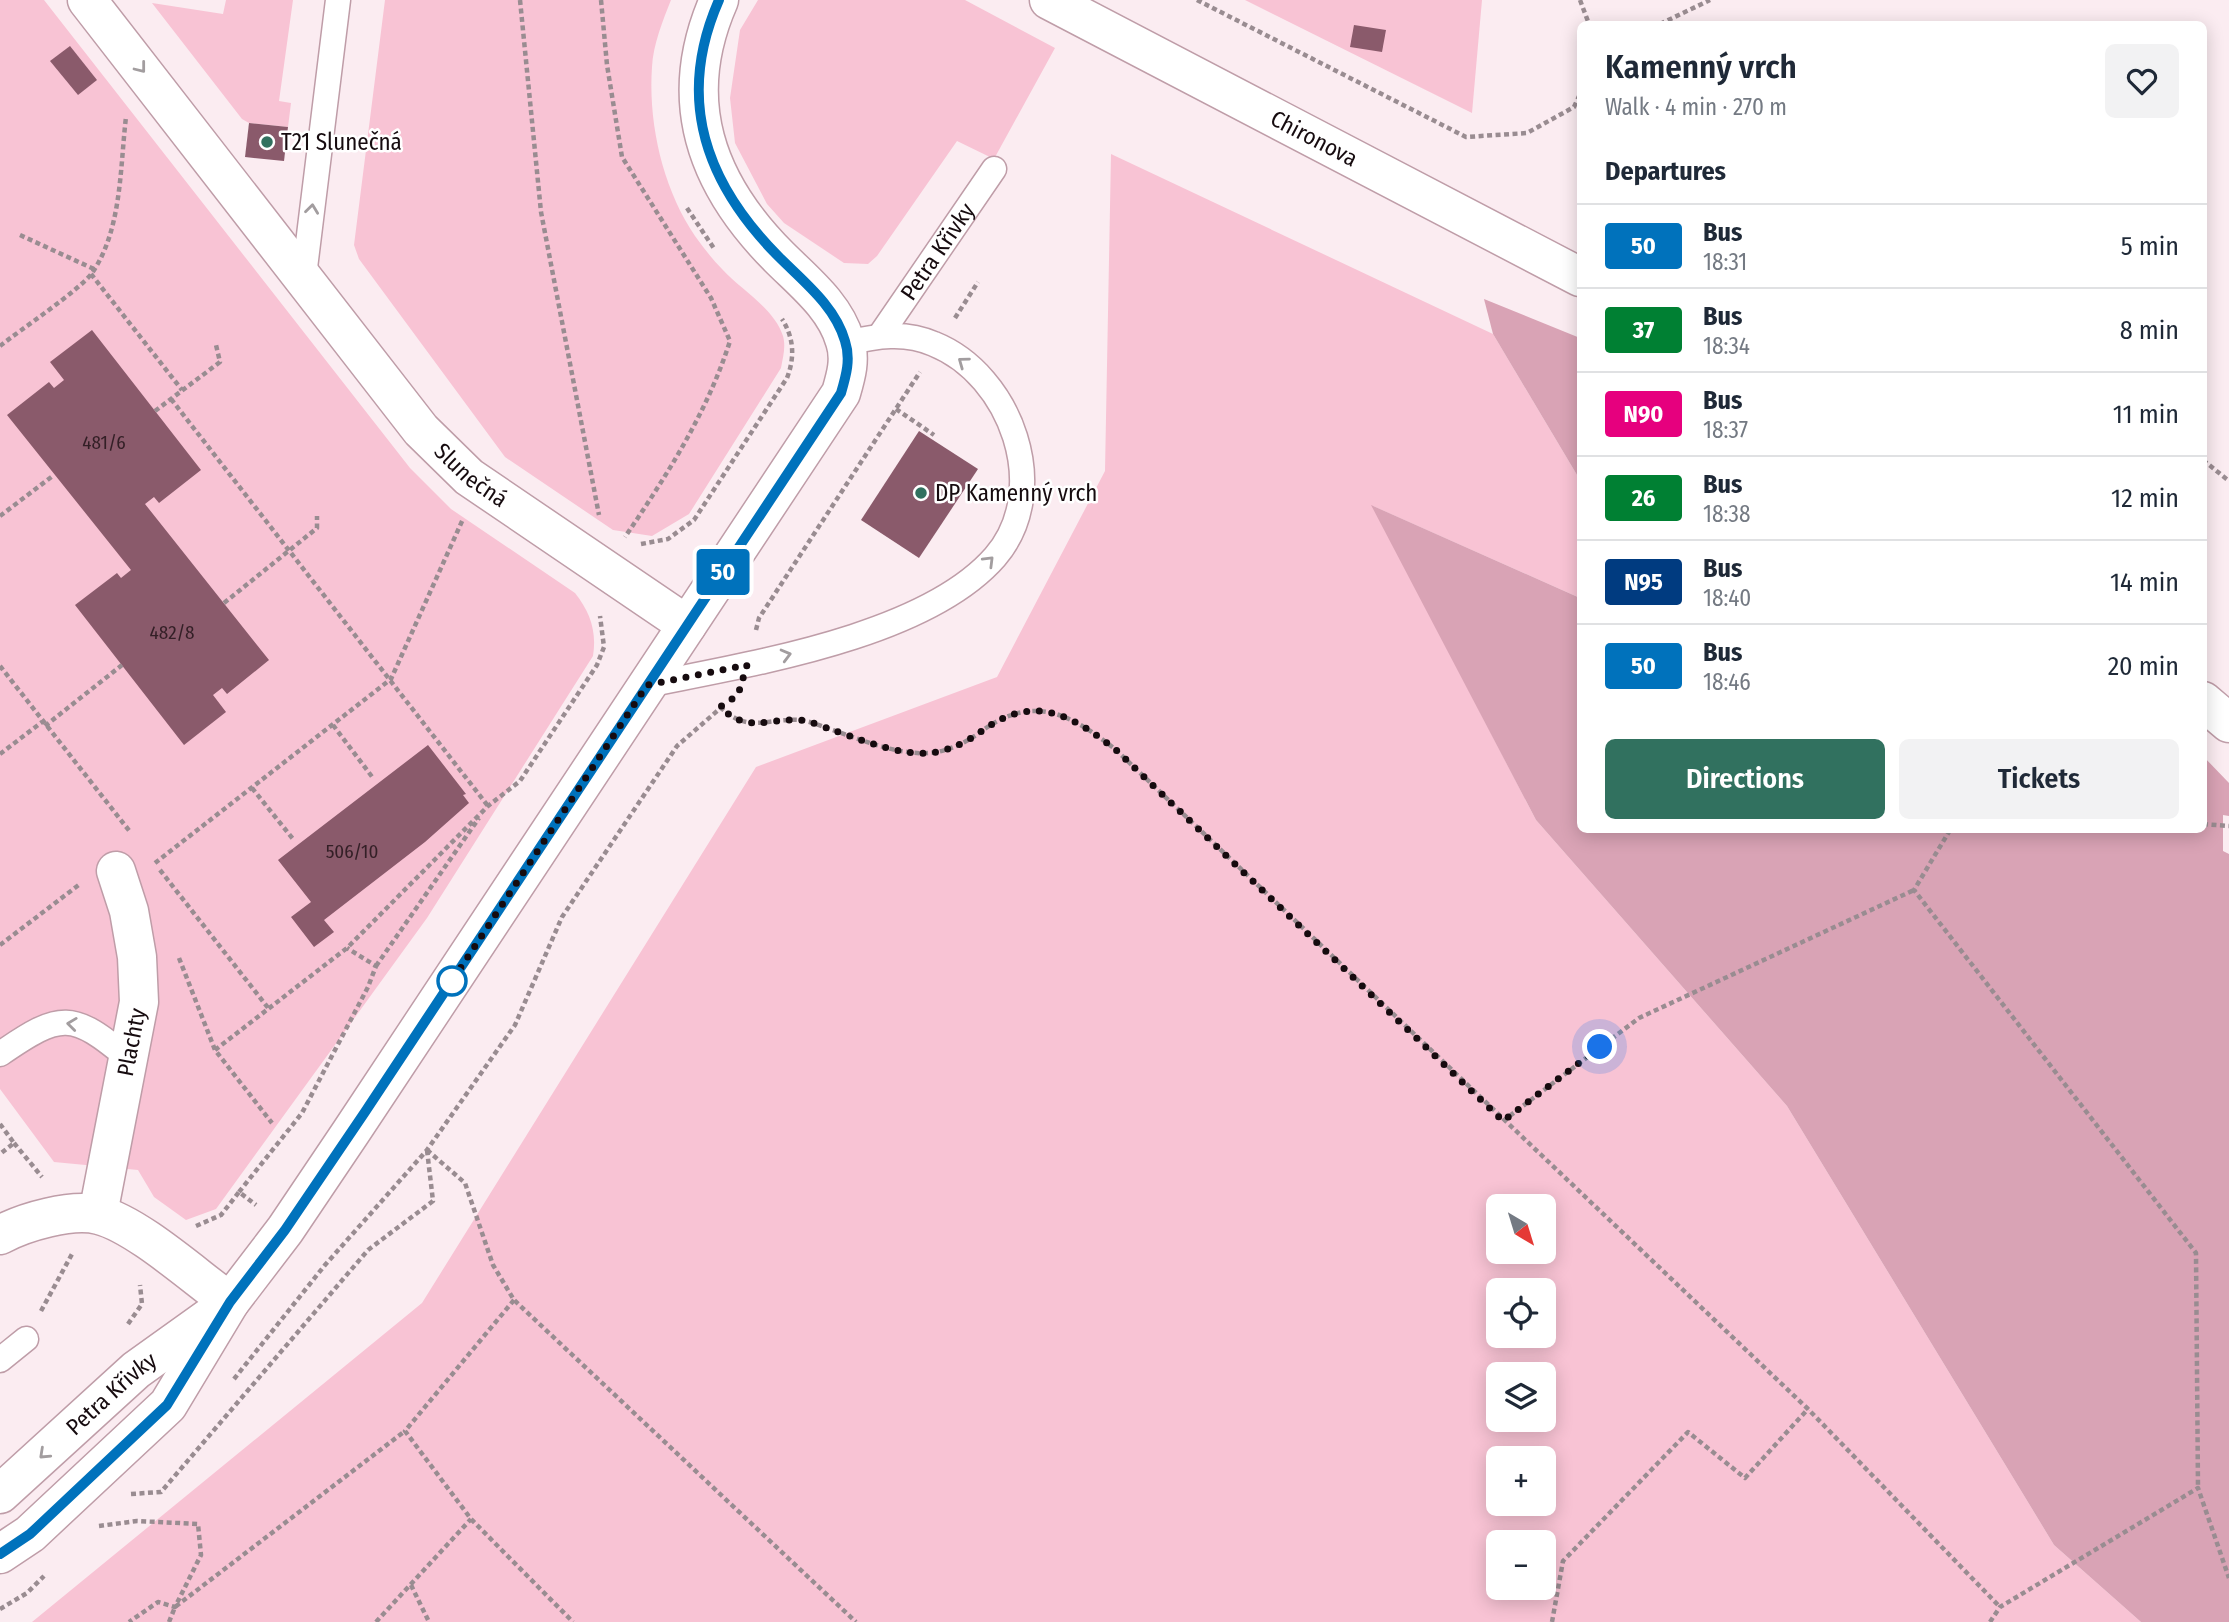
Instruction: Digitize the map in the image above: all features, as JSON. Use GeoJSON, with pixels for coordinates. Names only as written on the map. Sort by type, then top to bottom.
{"type":"FeatureCollection","features":[{"type":"Feature","properties":{"kind":"street","name":"Slunečná"},"geometry":{"type":"LineString","coordinates":[[88,0],[421,430],[446,457],[469,477],[687,625]]}},
{"type":"Feature","properties":{"kind":"street"},"geometry":{"type":"LineString","coordinates":[[719,0],[706,35],[698,81],[701,121],[710,160],[725,191],[740,213],[838,322],[864,338]]}},
{"type":"Feature","properties":{"kind":"street","name":"Chironova"},"geometry":{"type":"LineString","coordinates":[[1049,0],[1577,275]]}},
{"type":"Feature","properties":{"kind":"street","name":"Petra Křivky"},"geometry":{"type":"LineString","coordinates":[[0,1554],[30,1534],[167,1405],[230,1302],[285,1230],[841,393],[848,362],[864,338]]}},
{"type":"Feature","properties":{"kind":"street"},"geometry":{"type":"LineString","coordinates":[[2207,704],[2229,723]]}},
{"type":"Feature","properties":{"kind":"street","name":"Plachty"},"geometry":{"type":"LineString","coordinates":[[88,1229],[129,1059],[139,1002],[137,957],[130,911],[134,855]]}},
{"type":"Feature","properties":{"kind":"street"},"geometry":{"type":"LineString","coordinates":[[0,1235],[20,1224],[46,1217],[88,1229],[131,1230],[230,1302]]}},
{"type":"Feature","properties":{"kind":"street","name":"Petra Křivky"},"geometry":{"type":"LineString","coordinates":[[0,1494],[136,1370],[230,1302]]}},
{"type":"Feature","properties":{"kind":"lane"},"geometry":{"type":"LineString","coordinates":[[304,276],[338,0]]}},
{"type":"Feature","properties":{"kind":"lane","name":"Petra Křivky"},"geometry":{"type":"LineString","coordinates":[[864,338],[994,169]]}},
{"type":"Feature","properties":{"kind":"lane"},"geometry":{"type":"LineString","coordinates":[[647,685],[747,665],[842,639],[909,615],[959,590],[996,556],[1013,525],[1021,491],[1020,449],[1005,410],[980,374],[937,345],[864,338]]}},
{"type":"Feature","properties":{"kind":"lane"},"geometry":{"type":"LineString","coordinates":[[0,1054],[37,1029],[66,1022],[96,1031],[129,1059]]}},
{"type":"Feature","properties":{"kind":"lane"},"geometry":{"type":"LineString","coordinates":[[0,1360],[26,1339]]}},
{"type":"Feature","properties":{"kind":"path"},"geometry":{"type":"LineString","coordinates":[[520,0],[541,212],[587,467],[600,520]]}},
{"type":"Feature","properties":{"kind":"path"},"geometry":{"type":"LineString","coordinates":[[601,0],[607,65],[622,157],[711,298],[730,341],[718,378],[673,466],[620,543],[645,544],[668,538],[694,520],[787,378],[793,356],[792,343],[777,312]]}},
{"type":"Feature","properties":{"kind":"path"},"geometry":{"type":"LineString","coordinates":[[1197,0],[1466,137],[1527,133],[1574,107],[1577,100]]}},
{"type":"Feature","properties":{"kind":"path"},"geometry":{"type":"LineString","coordinates":[[1580,0],[1588,21]]}},
{"type":"Feature","properties":{"kind":"path"},"geometry":{"type":"LineString","coordinates":[[1666,21],[1710,0]]}},
{"type":"Feature","properties":{"kind":"path"},"geometry":{"type":"LineString","coordinates":[[0,346],[93,271],[109,236],[116,204],[127,112]]}},
{"type":"Feature","properties":{"kind":"path"},"geometry":{"type":"LineString","coordinates":[[687,206],[720,256]]}},
{"type":"Feature","properties":{"kind":"path"},"geometry":{"type":"LineString","coordinates":[[20,235],[93,271],[182,390]]}},
{"type":"Feature","properties":{"kind":"path"},"geometry":{"type":"LineString","coordinates":[[960,327],[953,321],[978,282]]}},
{"type":"Feature","properties":{"kind":"path"},"geometry":{"type":"LineString","coordinates":[[155,411],[220,362],[216,345]]}},
{"type":"Feature","properties":{"kind":"path"},"geometry":{"type":"LineString","coordinates":[[228,1387],[326,1265],[427,1150],[515,1026],[562,917],[677,747],[720,707],[738,695],[759,618],[937,345]]}},
{"type":"Feature","properties":{"kind":"path"},"geometry":{"type":"LineString","coordinates":[[171,399],[488,806]]}},
{"type":"Feature","properties":{"kind":"path"},"geometry":{"type":"LineString","coordinates":[[895,409],[934,435]]}},
{"type":"Feature","properties":{"kind":"path"},"geometry":{"type":"LineString","coordinates":[[2207,463],[2229,481]]}},
{"type":"Feature","properties":{"kind":"path"},"geometry":{"type":"LineString","coordinates":[[0,516],[54,475]]}},
{"type":"Feature","properties":{"kind":"path"},"geometry":{"type":"LineString","coordinates":[[155,864],[391,679],[466,512]]}},
{"type":"Feature","properties":{"kind":"path"},"geometry":{"type":"LineString","coordinates":[[223,603],[317,528],[317,516]]}},
{"type":"Feature","properties":{"kind":"path"},"geometry":{"type":"LineString","coordinates":[[215,1050],[347,948],[488,806],[520,781],[597,665],[604,647],[604,632],[598,611]]}},
{"type":"Feature","properties":{"kind":"path"},"geometry":{"type":"LineString","coordinates":[[0,754],[122,665]]}},
{"type":"Feature","properties":{"kind":"path"},"geometry":{"type":"LineString","coordinates":[[0,666],[134,855],[155,864],[269,1009]]}},
{"type":"Feature","properties":{"kind":"path"},"geometry":{"type":"LineString","coordinates":[[720,707],[741,723],[802,720],[896,751],[921,753],[947,750],[967,742],[1009,715],[1030,711],[1056,712],[1072,719],[1115,749],[1808,1409],[2000,1607]]}},
{"type":"Feature","properties":{"kind":"path"},"geometry":{"type":"LineString","coordinates":[[333,725],[373,778]]}},
{"type":"Feature","properties":{"kind":"path"},"geometry":{"type":"LineString","coordinates":[[252,788],[293,839]]}},
{"type":"Feature","properties":{"kind":"path"},"geometry":{"type":"LineString","coordinates":[[120,1334],[142,1304],[139,1283],[177,1226],[197,1227],[221,1215],[302,1114],[376,966],[488,806]]}},
{"type":"Feature","properties":{"kind":"path"},"geometry":{"type":"LineString","coordinates":[[2207,824],[2229,826]]}},
{"type":"Feature","properties":{"kind":"path"},"geometry":{"type":"LineString","coordinates":[[1503,1121],[1639,1018],[1914,890],[1948,833]]}},
{"type":"Feature","properties":{"kind":"path"},"geometry":{"type":"LineString","coordinates":[[0,945],[83,882],[134,855]]}},
{"type":"Feature","properties":{"kind":"path"},"geometry":{"type":"LineString","coordinates":[[155,864],[155,873]]}},
{"type":"Feature","properties":{"kind":"path"},"geometry":{"type":"LineString","coordinates":[[1914,890],[2196,1253],[2198,1488],[2229,1578]]}},
{"type":"Feature","properties":{"kind":"path"},"geometry":{"type":"LineString","coordinates":[[347,948],[376,966]]}},
{"type":"Feature","properties":{"kind":"path"},"geometry":{"type":"LineString","coordinates":[[177,953],[215,1050],[272,1123]]}},
{"type":"Feature","properties":{"kind":"path"},"geometry":{"type":"LineString","coordinates":[[0,1124],[50,1187]]}},
{"type":"Feature","properties":{"kind":"path"},"geometry":{"type":"LineString","coordinates":[[0,1154],[14,1143]]}},
{"type":"Feature","properties":{"kind":"path"},"geometry":{"type":"LineString","coordinates":[[427,1150],[465,1183],[493,1265],[514,1300],[856,1622]]}},
{"type":"Feature","properties":{"kind":"path"},"geometry":{"type":"LineString","coordinates":[[133,1485],[123,1495],[161,1492],[368,1250],[433,1201],[427,1150]]}},
{"type":"Feature","properties":{"kind":"path"},"geometry":{"type":"LineString","coordinates":[[239,1192],[326,1265]]}},
{"type":"Feature","properties":{"kind":"path"},"geometry":{"type":"LineString","coordinates":[[26,1339],[88,1229]]}},
{"type":"Feature","properties":{"kind":"path"},"geometry":{"type":"LineString","coordinates":[[175,1607],[405,1430],[514,1300]]}},
{"type":"Feature","properties":{"kind":"path"},"geometry":{"type":"LineString","coordinates":[[1552,1622],[1563,1561],[1688,1432],[1745,1478],[1808,1409]]}},
{"type":"Feature","properties":{"kind":"path"},"geometry":{"type":"LineString","coordinates":[[405,1430],[471,1519],[573,1622]]}},
{"type":"Feature","properties":{"kind":"path"},"geometry":{"type":"LineString","coordinates":[[1990,1622],[2000,1607],[2198,1488]]}},
{"type":"Feature","properties":{"kind":"path"},"geometry":{"type":"LineString","coordinates":[[376,1622],[471,1519]]}},
{"type":"Feature","properties":{"kind":"path"},"geometry":{"type":"LineString","coordinates":[[92,1528],[137,1521],[198,1524],[201,1555],[169,1622]]}},
{"type":"Feature","properties":{"kind":"path"},"geometry":{"type":"LineString","coordinates":[[411,1585],[429,1622]]}},
{"type":"Feature","properties":{"kind":"path"},"geometry":{"type":"LineString","coordinates":[[129,1622],[158,1602],[175,1607]]}},
{"type":"Feature","properties":{"kind":"shaded area"},"geometry":{"type":"Polygon","coordinates":[[[0,0],[44,0],[410,468],[451,509],[575,593],[585,607],[593,630],[593,656],[427,918],[216,1209],[186,1220],[154,1197],[138,1170],[54,1162],[0,1089],[0,0]]]}},
{"type":"Feature","properties":{"kind":"shaded area"},"geometry":{"type":"Polygon","coordinates":[[[226,0],[293,0],[279,101],[291,103],[288,127],[249,123],[242,119],[152,3],[223,14],[226,0]]]}},
{"type":"Feature","properties":{"kind":"shaded area"},"geometry":{"type":"Polygon","coordinates":[[[385,0],[671,0],[654,50],[651,89],[655,133],[666,177],[695,236],[718,265],[772,317],[783,336],[784,348],[781,368],[689,514],[652,536],[613,530],[505,457],[359,259],[354,245],[385,0]]]}},
{"type":"Feature","properties":{"kind":"shaded area"},"geometry":{"type":"Polygon","coordinates":[[[758,0],[965,0],[1055,48],[994,159],[957,141],[877,256],[868,264],[844,263],[784,223],[767,204],[735,143],[730,98],[740,30],[758,0]]]}},
{"type":"Feature","properties":{"kind":"shaded area"},"geometry":{"type":"Polygon","coordinates":[[[1245,0],[1482,0],[1472,113],[1245,0]]]}},
{"type":"Feature","properties":{"kind":"shaded area"},"geometry":{"type":"Polygon","coordinates":[[[1111,154],[1493,334],[1577,475],[1577,597],[1373,506],[1536,820],[1787,1106],[2054,1545],[2141,1622],[32,1622],[422,1303],[756,767],[997,677],[1105,471],[1111,154]]]}},
{"type":"Feature","properties":{"kind":"shaded area"},"geometry":{"type":"Polygon","coordinates":[[[1484,299],[1577,337],[1577,475],[1493,334],[1484,299]]]}},
{"type":"Feature","properties":{"kind":"shaded area"},"geometry":{"type":"Polygon","coordinates":[[[1371,505],[1577,597],[1577,833],[2207,833],[2207,760],[2229,783],[2229,816],[2223,815],[2223,851],[2229,854],[2229,1622],[2141,1622],[2054,1545],[1787,1106],[1536,820],[1371,505]]]}},
{"type":"Feature","properties":{"kind":"building"},"geometry":{"type":"Polygon","coordinates":[[[1354,25],[1386,30],[1382,52],[1350,47],[1354,25]]]}},
{"type":"Feature","properties":{"kind":"building"},"geometry":{"type":"Polygon","coordinates":[[[70,46],[97,80],[78,95],[50,61],[70,46]]]}},
{"type":"Feature","properties":{"kind":"building","name":"T21 Slunečná"},"geometry":{"type":"Polygon","coordinates":[[[249,123],[288,127],[284,161],[245,157],[249,123]]]}},
{"type":"Feature","properties":{"kind":"building"},"geometry":{"type":"Polygon","coordinates":[[[92,330],[201,470],[159,503],[154,497],[145,504],[269,660],[227,694],[222,688],[213,695],[226,712],[184,745],[75,605],[117,573],[121,578],[131,570],[7,415],[49,382],[54,388],[64,380],[50,362],[92,330]]]}},
{"type":"Feature","properties":{"kind":"building","name":"DP Kamenný vrch"},"geometry":{"type":"Polygon","coordinates":[[[919,431],[978,469],[919,558],[861,520],[919,431]]]}},
{"type":"Feature","properties":{"kind":"building"},"geometry":{"type":"Polygon","coordinates":[[[428,745],[466,794],[463,795],[469,803],[425,842],[324,920],[334,932],[314,947],[291,917],[311,902],[278,860],[428,745]]]}},
{"type":"Feature","properties":{"kind":"bus line","name":"50"},"geometry":{"type":"LineString","coordinates":[[0,1554],[30,1534],[167,1405],[230,1302],[285,1230],[365,1112],[841,393],[848,362],[846,343],[838,322],[746,221],[725,191],[710,160],[701,121],[698,81],[706,35],[719,0]]}},
{"type":"Feature","properties":{"kind":"place","name":"T21 Slunečná"},"geometry":{"type":"Point","coordinates":[267,142]}},
{"type":"Feature","properties":{"kind":"place","name":"DP Kamenný vrch"},"geometry":{"type":"Point","coordinates":[921,493]}},
{"type":"Feature","properties":{"kind":"route"},"geometry":{"type":"LineString","coordinates":[[452,981],[446,990],[647,685],[747,665],[738,695],[720,707],[741,723],[802,720],[896,751],[921,753],[947,750],[967,742],[1009,715],[1030,711],[1056,712],[1087,727],[1115,749],[1503,1121],[1600,1047]]}}]}
